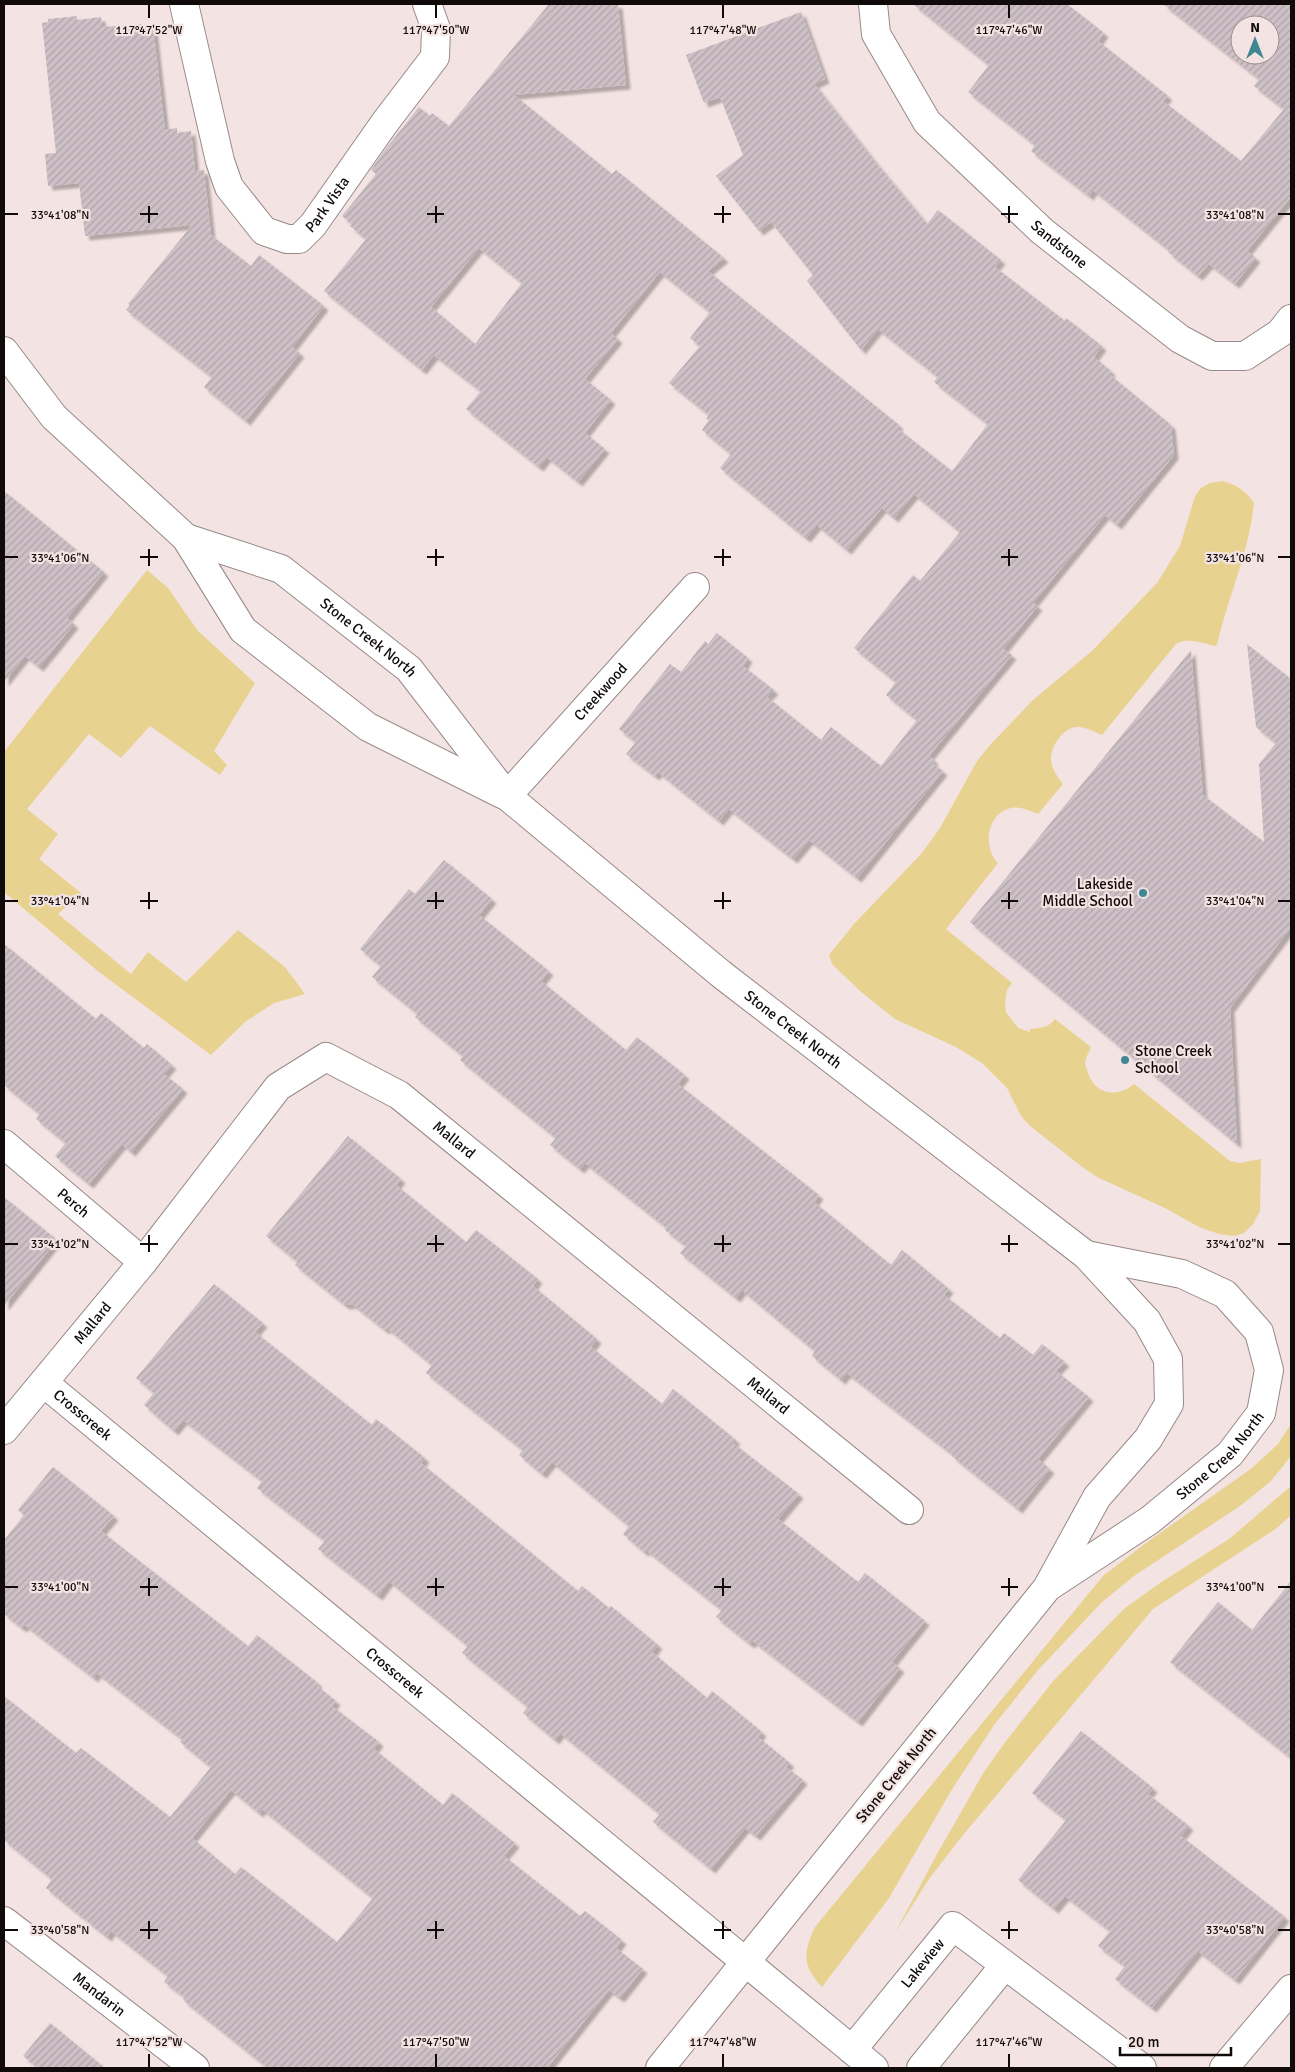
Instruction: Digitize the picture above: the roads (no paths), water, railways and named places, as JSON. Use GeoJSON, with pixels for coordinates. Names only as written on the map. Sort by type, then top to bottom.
{"type":"FeatureCollection","features":[{"type":"Feature","properties":{"kind":"street","name":"Park Vista"},"geometry":{"type":"LineString","coordinates":[[184,4],[220,161],[229,187],[264,231],[287,240],[298,240],[313,225],[386,121],[435,57],[436,30],[427,4]]}},
{"type":"Feature","properties":{"kind":"street","name":"Sandstone"},"geometry":{"type":"LineString","coordinates":[[873,4],[876,34],[927,122],[1035,225],[1180,339],[1212,356],[1245,356],[1280,333],[1291,319]]}},
{"type":"Feature","properties":{"kind":"street","name":"Stone Creek North"},"geometry":{"type":"LineString","coordinates":[[4,351],[54,417],[186,538],[243,630],[368,727],[507,796]]}},
{"type":"Feature","properties":{"kind":"street","name":"Stone Creek North"},"geometry":{"type":"LineString","coordinates":[[186,538],[282,569],[409,669],[507,796],[721,974],[1086,1255],[1147,1321],[1168,1359],[1170,1404],[1148,1439],[1097,1497],[1047,1588],[660,2068]]}},
{"type":"Feature","properties":{"kind":"street","name":"Creekwood"},"geometry":{"type":"LineString","coordinates":[[507,796],[695,586]]}},
{"type":"Feature","properties":{"kind":"street","name":"Mallard"},"geometry":{"type":"LineString","coordinates":[[44,1383],[143,1262],[278,1087],[326,1057],[399,1095],[909,1510]]}},
{"type":"Feature","properties":{"kind":"street","name":"Perch"},"geometry":{"type":"LineString","coordinates":[[4,1144],[143,1262]]}},
{"type":"Feature","properties":{"kind":"street","name":"Stone Creek North"},"geometry":{"type":"LineString","coordinates":[[1047,1588],[1150,1520],[1230,1454],[1261,1413],[1269,1370],[1259,1332],[1225,1294],[1182,1274],[1086,1255]]}},
{"type":"Feature","properties":{"kind":"street"},"geometry":{"type":"LineString","coordinates":[[4,1430],[44,1383]]}},
{"type":"Feature","properties":{"kind":"street","name":"Crosscreek"},"geometry":{"type":"LineString","coordinates":[[44,1383],[746,1962]]}},
{"type":"Feature","properties":{"kind":"street","name":"Mandarin"},"geometry":{"type":"LineString","coordinates":[[4,1921],[195,2068]]}},
{"type":"Feature","properties":{"kind":"street","name":"Lakeview"},"geometry":{"type":"LineString","coordinates":[[852,2050],[953,1926],[1142,2068]]}},
{"type":"Feature","properties":{"kind":"street"},"geometry":{"type":"LineString","coordinates":[[746,1962],[874,2068]]}},
{"type":"Feature","properties":{"kind":"street"},"geometry":{"type":"LineString","coordinates":[[921,2068],[1004,1966]]}},
{"type":"Feature","properties":{"kind":"street"},"geometry":{"type":"LineString","coordinates":[[1224,2068],[1291,1989]]}},
{"type":"Feature","properties":{"kind":"place","name":"Lakeside Middle School"},"geometry":{"type":"Point","coordinates":[1143,893]}},
{"type":"Feature","properties":{"kind":"place","name":"Stone Creek School"},"geometry":{"type":"Point","coordinates":[1125,1060]}}]}
